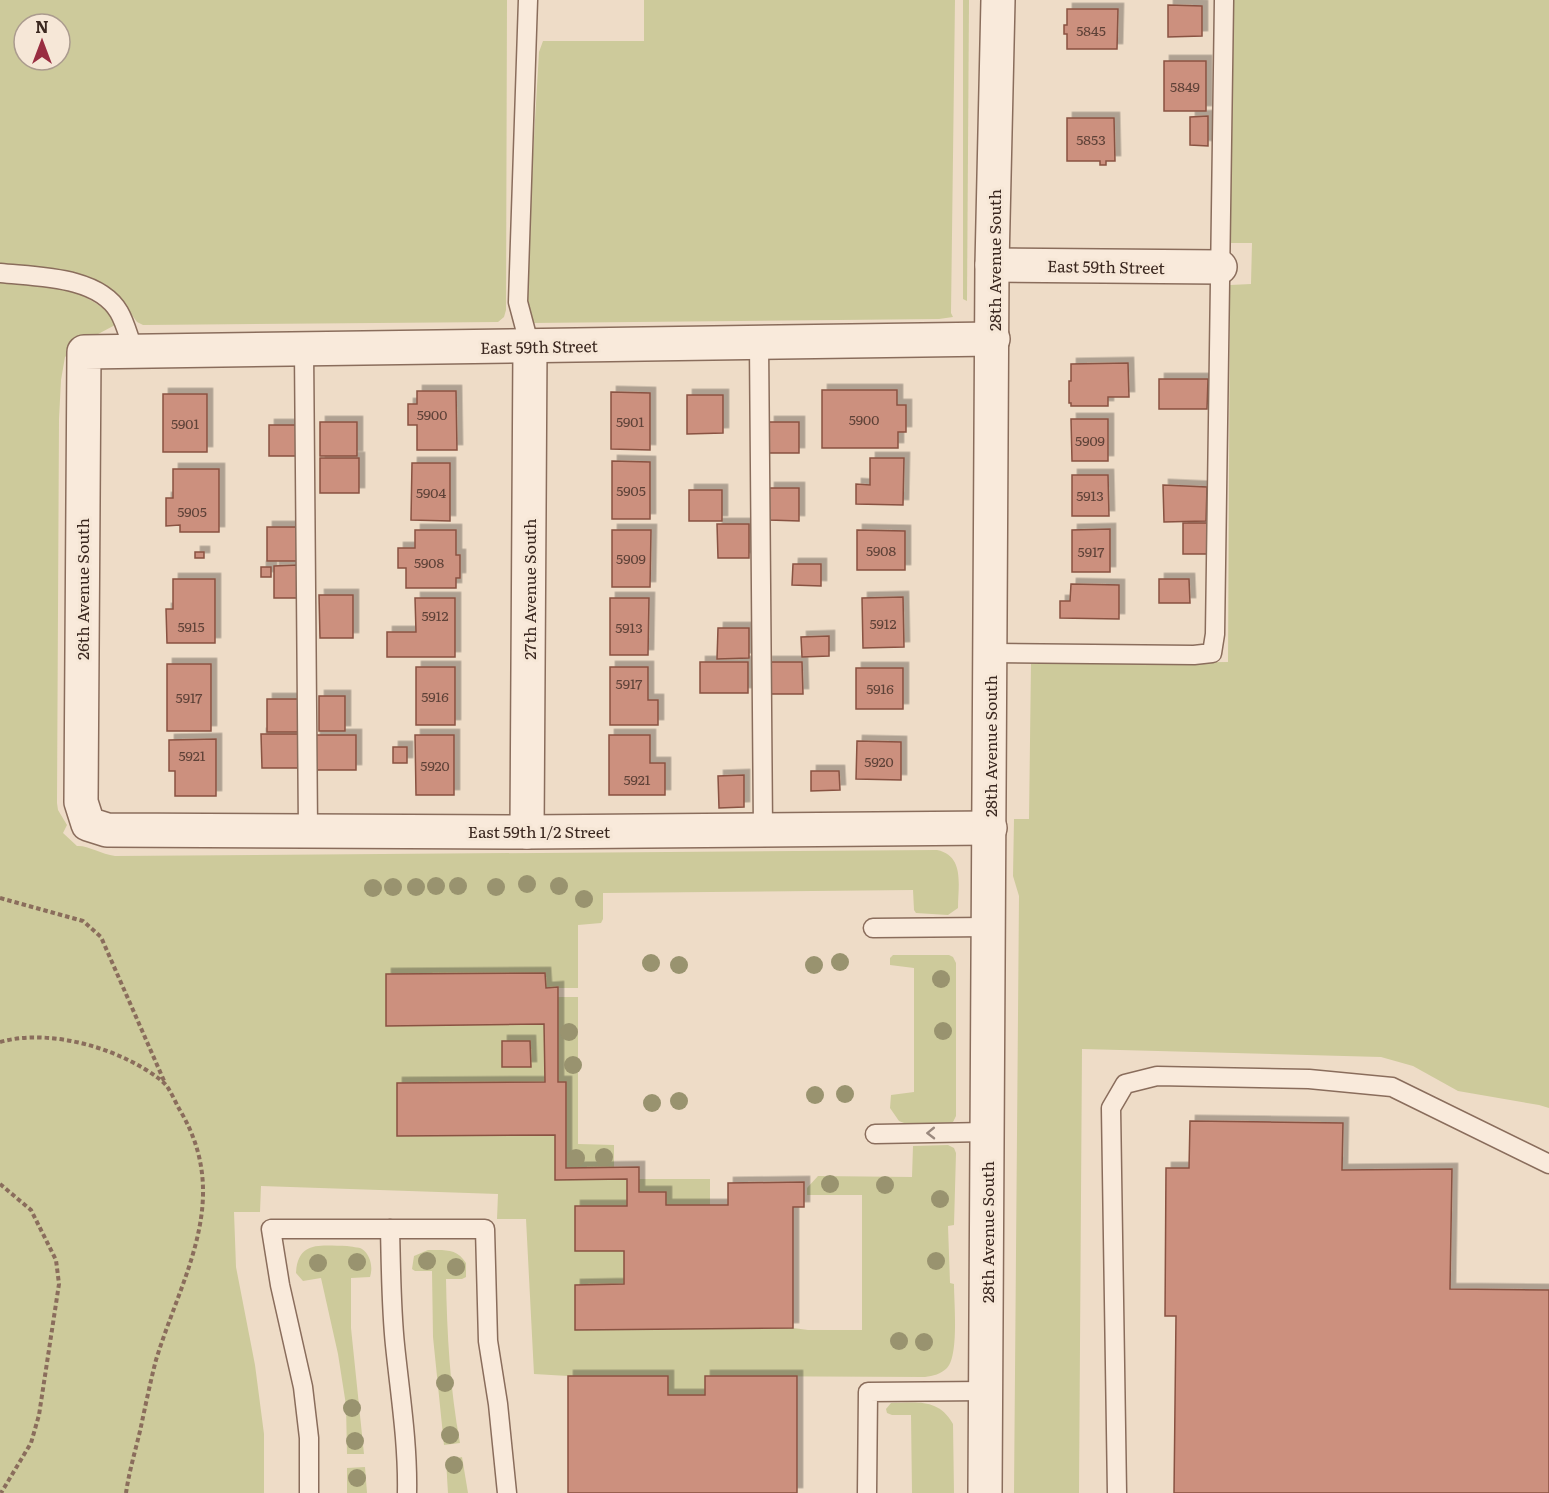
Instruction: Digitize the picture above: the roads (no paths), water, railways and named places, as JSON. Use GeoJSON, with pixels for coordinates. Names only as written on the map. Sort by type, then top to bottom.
{"type":"FeatureCollection","features":[{"type":"Feature","properties":{"kind":"street","name":"28th Avenue South"},"geometry":{"type":"LineString","coordinates":[[985,1493],[993,265],[998,0]]}},
{"type":"Feature","properties":{"kind":"street","name":"East 59th Street"},"geometry":{"type":"LineString","coordinates":[[993,265],[1220,267]]}},
{"type":"Feature","properties":{"kind":"street","name":"East 59th Street"},"geometry":{"type":"LineString","coordinates":[[84,352],[993,339]]}},
{"type":"Feature","properties":{"kind":"street","name":"27th Avenue South"},"geometry":{"type":"LineString","coordinates":[[527,832],[530,347]]}},
{"type":"Feature","properties":{"kind":"street","name":"26th Avenue South"},"geometry":{"type":"LineString","coordinates":[[84,352],[81,802],[88,824]]}},
{"type":"Feature","properties":{"kind":"street","name":"East 59th 1/2 Street"},"geometry":{"type":"LineString","coordinates":[[88,824],[107,830],[527,832],[990,828]]}},
{"type":"Feature","properties":{"kind":"lane"},"geometry":{"type":"LineString","coordinates":[[528,0],[518,302],[530,347]]}},
{"type":"Feature","properties":{"kind":"lane"},"geometry":{"type":"LineString","coordinates":[[991,654],[1194,656],[1212,653],[1215,634],[1224,0]]}},
{"type":"Feature","properties":{"kind":"lane"},"geometry":{"type":"LineString","coordinates":[[0,273],[56,279],[95,289],[118,311],[134,351]]}},
{"type":"Feature","properties":{"kind":"lane"},"geometry":{"type":"LineString","coordinates":[[759,343],[763,830]]}},
{"type":"Feature","properties":{"kind":"lane"},"geometry":{"type":"LineString","coordinates":[[304,349],[308,830]]}},
{"type":"Feature","properties":{"kind":"lane"},"geometry":{"type":"LineString","coordinates":[[873,928],[989,927]]}},
{"type":"Feature","properties":{"kind":"lane"},"geometry":{"type":"LineString","coordinates":[[1117,1493],[1111,1108],[1125,1084],[1157,1076],[1168,1076],[1309,1079],[1392,1087],[1549,1164]]}},
{"type":"Feature","properties":{"kind":"lane"},"geometry":{"type":"LineString","coordinates":[[874,1134],[987,1132]]}},
{"type":"Feature","properties":{"kind":"lane"},"geometry":{"type":"LineString","coordinates":[[309,1493],[309,1438],[303,1387],[280,1285],[271,1228],[485,1229],[488,1341],[498,1404],[507,1493]]}},
{"type":"Feature","properties":{"kind":"lane"},"geometry":{"type":"LineString","coordinates":[[390,1228],[394,1343],[402,1400],[407,1493]]}},
{"type":"Feature","properties":{"kind":"lane"},"geometry":{"type":"LineString","coordinates":[[867,1493],[868,1392],[986,1391]]}}]}
